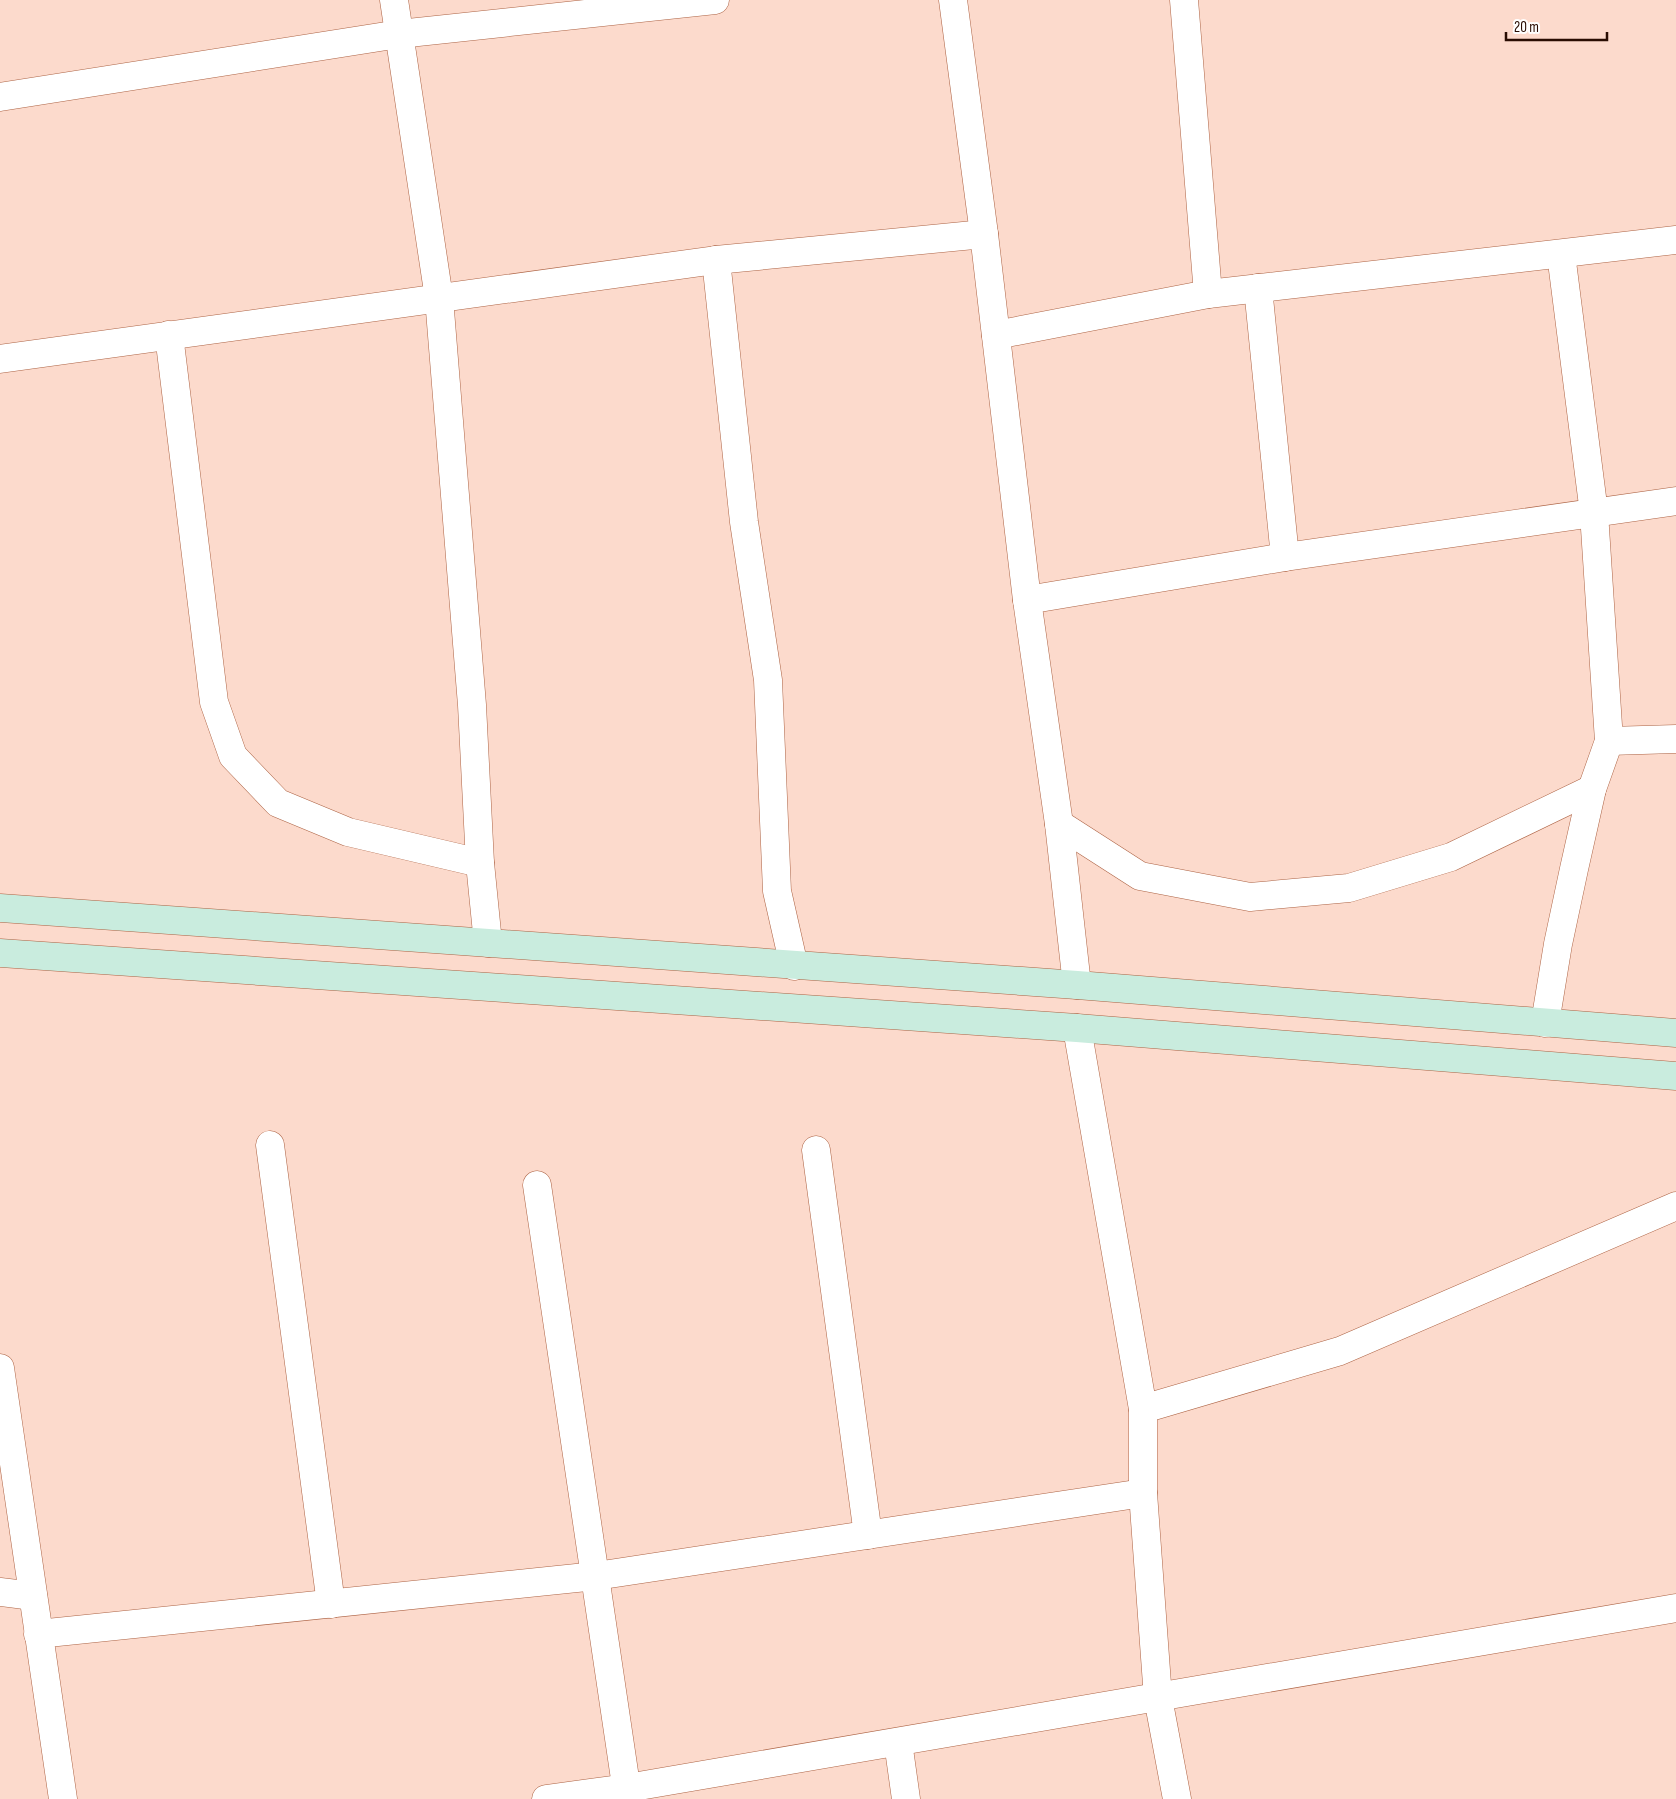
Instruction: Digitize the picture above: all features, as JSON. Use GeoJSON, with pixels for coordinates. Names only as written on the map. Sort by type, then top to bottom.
{"type":"FeatureCollection","features":[{"type":"Feature","properties":{"kind":"street"},"geometry":{"type":"LineString","coordinates":[[394,0],[439,298],[472,705],[480,864],[488,943]]}},
{"type":"Feature","properties":{"kind":"street"},"geometry":{"type":"LineString","coordinates":[[0,97],[399,34],[715,0]]}},
{"type":"Feature","properties":{"kind":"street"},"geometry":{"type":"LineString","coordinates":[[953,0],[984,234],[1027,600],[1059,824],[1077,984]]}},
{"type":"Feature","properties":{"kind":"street"},"geometry":{"type":"LineString","coordinates":[[1184,0],[1208,294]]}},
{"type":"Feature","properties":{"kind":"street"},"geometry":{"type":"LineString","coordinates":[[0,359],[716,260],[984,234]]}},
{"type":"Feature","properties":{"kind":"street"},"geometry":{"type":"LineString","coordinates":[[996,335],[1208,294],[1676,240]]}},
{"type":"Feature","properties":{"kind":"street"},"geometry":{"type":"LineString","coordinates":[[1545,1023],[1558,944],[1592,789],[1609,741],[1594,512],[1562,254]]}},
{"type":"Feature","properties":{"kind":"street"},"geometry":{"type":"LineString","coordinates":[[716,260],[744,522],[768,680],[777,891],[794,966]]}},
{"type":"Feature","properties":{"kind":"street"},"geometry":{"type":"LineString","coordinates":[[1258,288],[1285,557]]}},
{"type":"Feature","properties":{"kind":"street"},"geometry":{"type":"LineString","coordinates":[[169,335],[214,702],[233,756],[278,803],[348,832],[480,864]]}},
{"type":"Feature","properties":{"kind":"street"},"geometry":{"type":"LineString","coordinates":[[1027,600],[1285,557],[1676,501]]}},
{"type":"Feature","properties":{"kind":"street"},"geometry":{"type":"LineString","coordinates":[[1609,741],[1676,739]]}},
{"type":"Feature","properties":{"kind":"street"},"geometry":{"type":"LineString","coordinates":[[1059,824],[1140,876],[1250,898],[1349,888],[1451,857],[1592,789]]}},
{"type":"Feature","properties":{"kind":"street"},"geometry":{"type":"LineString","coordinates":[[0,908],[794,966],[1077,984],[1676,1033]]}},
{"type":"Feature","properties":{"kind":"street"},"geometry":{"type":"LineString","coordinates":[[0,952],[1077,1028],[1676,1076]]}},
{"type":"Feature","properties":{"kind":"street"},"geometry":{"type":"LineString","coordinates":[[1077,1028],[1142,1409],[1142,1493],[1158,1698],[1177,1799]]}},
{"type":"Feature","properties":{"kind":"street"},"geometry":{"type":"LineString","coordinates":[[270,1145],[331,1604]]}},
{"type":"Feature","properties":{"kind":"street"},"geometry":{"type":"LineString","coordinates":[[816,1150],[868,1535]]}},
{"type":"Feature","properties":{"kind":"street"},"geometry":{"type":"LineString","coordinates":[[537,1185],[628,1794]]}},
{"type":"Feature","properties":{"kind":"street"},"geometry":{"type":"LineString","coordinates":[[1142,1409],[1340,1351],[1676,1206]]}},
{"type":"Feature","properties":{"kind":"street"},"geometry":{"type":"LineString","coordinates":[[0,1368],[63,1799]]}},
{"type":"Feature","properties":{"kind":"street"},"geometry":{"type":"LineString","coordinates":[[38,1634],[596,1576],[1142,1493]]}},
{"type":"Feature","properties":{"kind":"street"},"geometry":{"type":"LineString","coordinates":[[0,1592],[33,1596]]}},
{"type":"Feature","properties":{"kind":"street"},"geometry":{"type":"LineString","coordinates":[[546,1799],[628,1794],[898,1742],[1676,1608]]}},
{"type":"Feature","properties":{"kind":"street"},"geometry":{"type":"LineString","coordinates":[[898,1742],[906,1799]]}}]}
